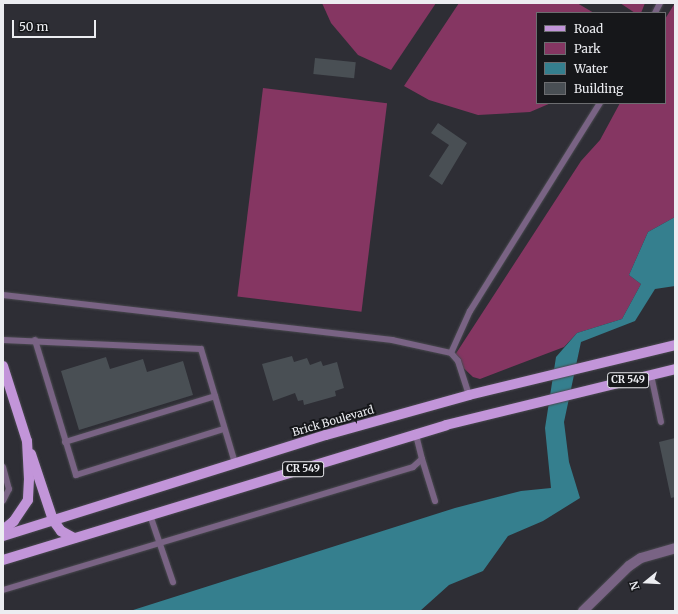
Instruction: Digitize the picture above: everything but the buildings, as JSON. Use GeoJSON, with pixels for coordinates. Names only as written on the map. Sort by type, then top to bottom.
{"type":"FeatureCollection","features":[{"type":"Feature","properties":{"kind":"main road","name":"Brick Boulevard"},"geometry":{"type":"LineString","coordinates":[[3,536],[235,463],[469,395],[675,345]]}},
{"type":"Feature","properties":{"kind":"main road"},"geometry":{"type":"LineString","coordinates":[[3,366],[53,520],[61,531],[74,538]]}},
{"type":"Feature","properties":{"kind":"main road","name":"CR 549"},"geometry":{"type":"LineString","coordinates":[[3,560],[416,435],[533,403],[675,370]]}},
{"type":"Feature","properties":{"kind":"main road"},"geometry":{"type":"LineString","coordinates":[[3,530],[14,521],[28,500],[29,479],[27,441]]}},
{"type":"Feature","properties":{"kind":"street"},"geometry":{"type":"LineString","coordinates":[[584,611],[629,566],[641,558],[675,548]]}},
{"type":"Feature","properties":{"kind":"lane"},"geometry":{"type":"LineString","coordinates":[[656,12],[660,3]]}},
{"type":"Feature","properties":{"kind":"lane"},"geometry":{"type":"LineString","coordinates":[[451,353],[470,311],[599,104]]}},
{"type":"Feature","properties":{"kind":"lane"},"geometry":{"type":"LineString","coordinates":[[3,295],[392,340],[451,353],[458,361],[469,395]]}},
{"type":"Feature","properties":{"kind":"lane"},"geometry":{"type":"LineString","coordinates":[[3,340],[35,340],[202,349],[235,463]]}},
{"type":"Feature","properties":{"kind":"lane"},"geometry":{"type":"LineString","coordinates":[[35,340],[76,474],[224,429]]}},
{"type":"Feature","properties":{"kind":"lane"},"geometry":{"type":"LineString","coordinates":[[651,375],[661,422]]}},
{"type":"Feature","properties":{"kind":"lane"},"geometry":{"type":"LineString","coordinates":[[65,442],[215,396]]}},
{"type":"Feature","properties":{"kind":"lane"},"geometry":{"type":"LineString","coordinates":[[416,435],[435,501]]}},
{"type":"Feature","properties":{"kind":"lane"},"geometry":{"type":"LineString","coordinates":[[3,590],[413,466],[422,459]]}},
{"type":"Feature","properties":{"kind":"lane"},"geometry":{"type":"LineString","coordinates":[[3,467],[9,489],[3,502]]}},
{"type":"Feature","properties":{"kind":"lane"},"geometry":{"type":"LineString","coordinates":[[150,515],[173,582]]}},
{"type":"Feature","properties":{"kind":"green space"},"geometry":{"type":"Polygon","coordinates":[[[322,3],[436,3],[391,70],[358,55],[331,23],[322,3]]]}},
{"type":"Feature","properties":{"kind":"green space"},"geometry":{"type":"Polygon","coordinates":[[[459,3],[577,3],[592,12],[536,12],[536,104],[549,104],[530,112],[478,115],[429,100],[404,86],[459,3]]]}},
{"type":"Feature","properties":{"kind":"green space"},"geometry":{"type":"Polygon","coordinates":[[[620,3],[645,3],[641,12],[634,12],[620,3]]]}},
{"type":"Feature","properties":{"kind":"green space"},"geometry":{"type":"Polygon","coordinates":[[[675,3],[675,217],[648,232],[629,275],[641,284],[622,319],[577,333],[564,347],[480,379],[473,377],[453,358],[581,161],[600,140],[619,104],[666,104],[666,17],[675,3]]]}},
{"type":"Feature","properties":{"kind":"green space"},"geometry":{"type":"Polygon","coordinates":[[[263,88],[387,103],[361,312],[237,296],[263,88]]]}},
{"type":"Feature","properties":{"kind":"water"},"geometry":{"type":"Polygon","coordinates":[[[675,217],[675,286],[655,289],[635,321],[581,342],[564,422],[569,462],[580,498],[543,521],[508,536],[483,571],[449,585],[420,611],[130,611],[455,508],[521,491],[551,488],[545,428],[556,357],[577,333],[622,319],[641,284],[629,275],[648,232],[675,217]]]}}]}
